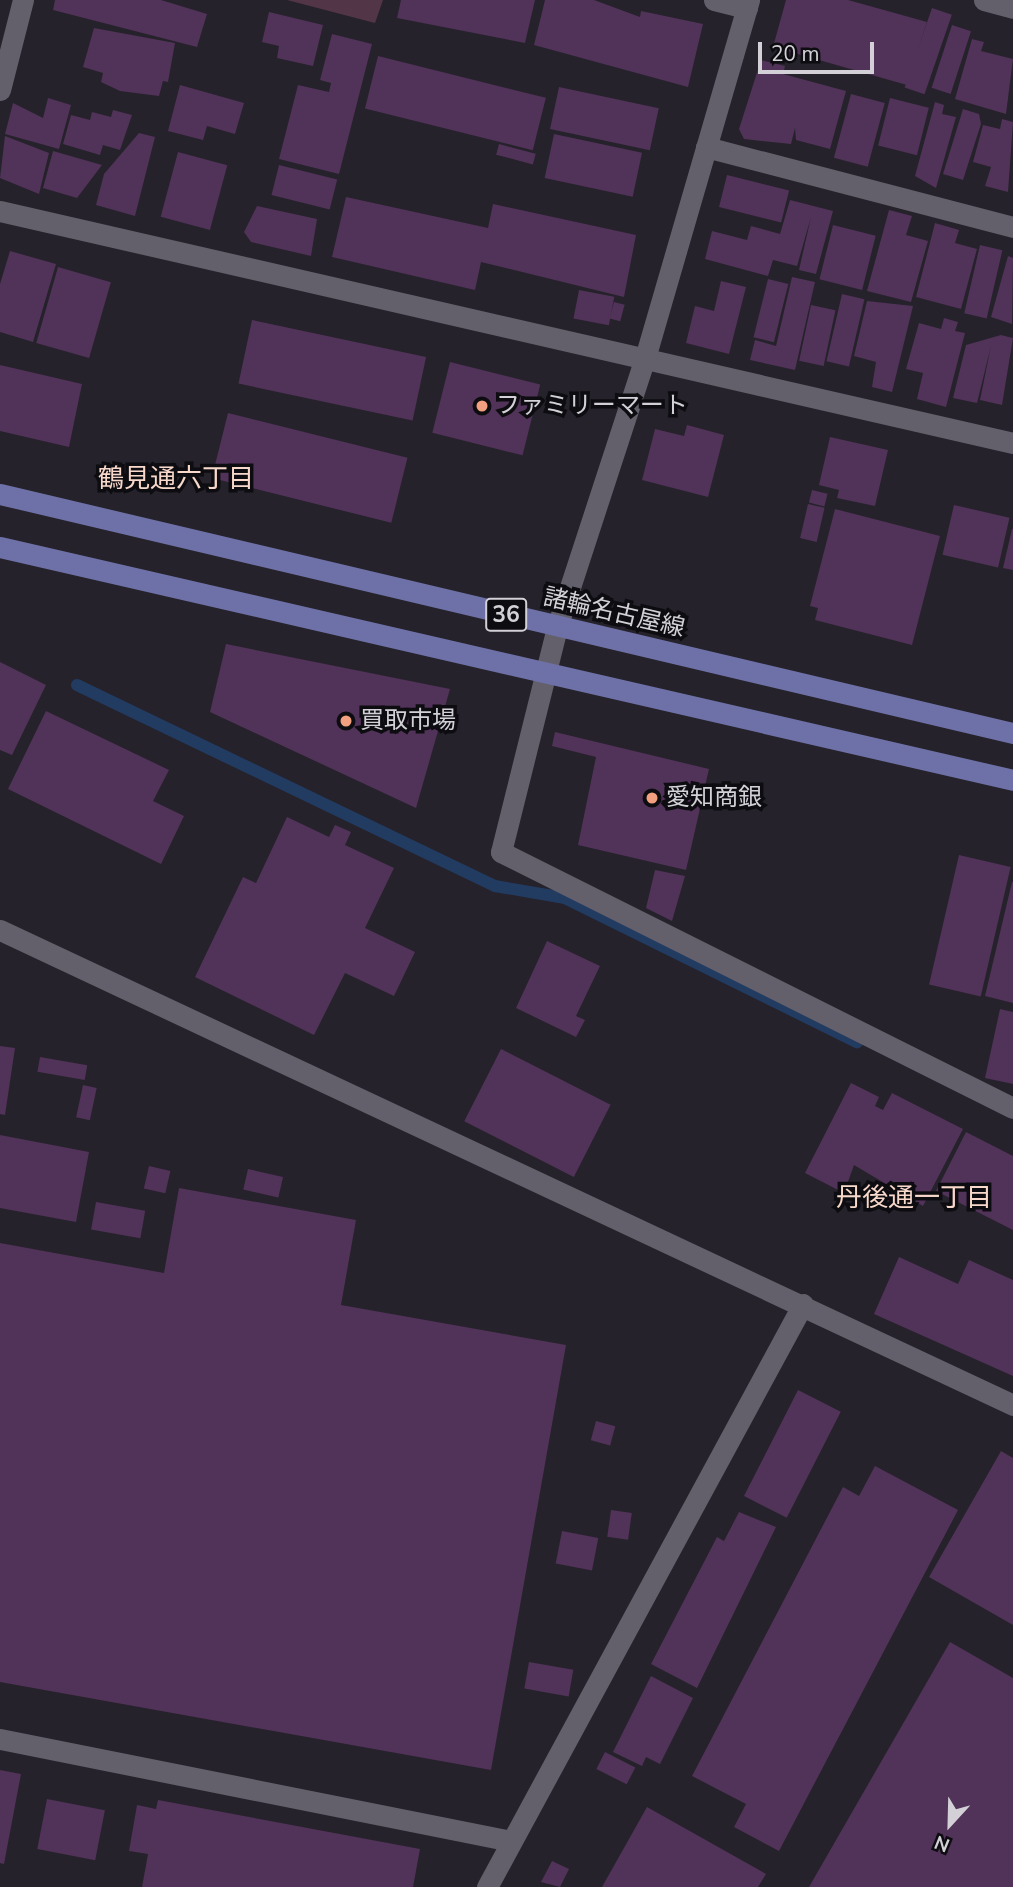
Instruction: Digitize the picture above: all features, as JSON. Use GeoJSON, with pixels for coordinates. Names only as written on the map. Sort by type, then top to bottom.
{"type":"FeatureCollection","features":[{"type":"Feature","properties":{"kind":"main road","name":"諸輪名古屋線"},"geometry":{"type":"LineString","coordinates":[[0,494],[1013,733]]}},
{"type":"Feature","properties":{"kind":"main road","name":"36"},"geometry":{"type":"LineString","coordinates":[[0,547],[1013,780]]}},
{"type":"Feature","properties":{"kind":"street"},"geometry":{"type":"LineString","coordinates":[[0,90],[23,0]]}},
{"type":"Feature","properties":{"kind":"street"},"geometry":{"type":"LineString","coordinates":[[715,0],[748,4],[645,358],[557,627],[501,852],[1013,1108]]}},
{"type":"Feature","properties":{"kind":"street"},"geometry":{"type":"LineString","coordinates":[[984,0],[1013,8]]}},
{"type":"Feature","properties":{"kind":"street"},"geometry":{"type":"LineString","coordinates":[[706,147],[1013,227]]}},
{"type":"Feature","properties":{"kind":"street"},"geometry":{"type":"LineString","coordinates":[[0,211],[1013,443]]}},
{"type":"Feature","properties":{"kind":"street"},"geometry":{"type":"LineString","coordinates":[[0,930],[803,1304],[1013,1405]]}},
{"type":"Feature","properties":{"kind":"street"},"geometry":{"type":"LineString","coordinates":[[487,1887],[803,1304]]}},
{"type":"Feature","properties":{"kind":"street"},"geometry":{"type":"LineString","coordinates":[[0,1740],[511,1841]]}},
{"type":"Feature","properties":{"kind":"shaded area"},"geometry":{"type":"Polygon","coordinates":[[[287,0],[383,0],[375,23],[287,0]]]}},
{"type":"Feature","properties":{"kind":"building"},"geometry":{"type":"Polygon","coordinates":[[[55,0],[161,0],[207,14],[197,47],[53,10],[55,0]]]}},
{"type":"Feature","properties":{"kind":"building"},"geometry":{"type":"Polygon","coordinates":[[[401,0],[535,0],[525,43],[397,18],[401,0]]]}},
{"type":"Feature","properties":{"kind":"building"},"geometry":{"type":"Polygon","coordinates":[[[545,0],[594,0],[640,17],[641,11],[703,24],[688,87],[534,45],[545,0]]]}},
{"type":"Feature","properties":{"kind":"building"},"geometry":{"type":"Polygon","coordinates":[[[786,0],[848,0],[927,22],[907,85],[773,47],[786,0]]]}},
{"type":"Feature","properties":{"kind":"building"},"geometry":{"type":"Polygon","coordinates":[[[932,8],[952,15],[925,94],[905,87],[932,8]]]}},
{"type":"Feature","properties":{"kind":"building"},"geometry":{"type":"Polygon","coordinates":[[[269,12],[323,25],[313,66],[277,58],[279,46],[262,42],[269,12]]]}},
{"type":"Feature","properties":{"kind":"building"},"geometry":{"type":"Polygon","coordinates":[[[952,25],[971,31],[951,94],[932,88],[952,25]]]}},
{"type":"Feature","properties":{"kind":"building"},"geometry":{"type":"Polygon","coordinates":[[[94,28],[175,43],[168,82],[163,81],[159,96],[120,91],[101,82],[103,73],[83,67],[94,28]]]}},
{"type":"Feature","properties":{"kind":"building"},"geometry":{"type":"Polygon","coordinates":[[[332,34],[372,44],[339,174],[279,159],[298,85],[329,92],[331,83],[320,80],[332,34]]]}},
{"type":"Feature","properties":{"kind":"building"},"geometry":{"type":"Polygon","coordinates":[[[972,39],[984,42],[981,51],[1013,59],[1006,114],[955,99],[972,39]]]}},
{"type":"Feature","properties":{"kind":"building"},"geometry":{"type":"Polygon","coordinates":[[[378,56],[546,98],[533,150],[365,108],[378,56]]]}},
{"type":"Feature","properties":{"kind":"building"},"geometry":{"type":"Polygon","coordinates":[[[761,60],[785,66],[783,74],[846,91],[830,149],[796,140],[795,128],[791,144],[744,139],[739,129],[761,60]]]}},
{"type":"Feature","properties":{"kind":"building"},"geometry":{"type":"Polygon","coordinates":[[[180,85],[244,103],[235,134],[207,126],[203,140],[168,131],[180,85]]]}},
{"type":"Feature","properties":{"kind":"building"},"geometry":{"type":"Polygon","coordinates":[[[559,87],[659,108],[650,150],[550,129],[559,87]]]}},
{"type":"Feature","properties":{"kind":"building"},"geometry":{"type":"Polygon","coordinates":[[[851,94],[885,103],[868,167],[834,158],[851,94]]]}},
{"type":"Feature","properties":{"kind":"building"},"geometry":{"type":"Polygon","coordinates":[[[48,98],[71,105],[59,149],[5,134],[13,103],[43,118],[48,98]]]}},
{"type":"Feature","properties":{"kind":"building"},"geometry":{"type":"Polygon","coordinates":[[[890,98],[929,108],[917,155],[878,146],[890,98]]]}},
{"type":"Feature","properties":{"kind":"building"},"geometry":{"type":"Polygon","coordinates":[[[935,102],[944,105],[942,114],[956,117],[936,188],[915,176],[935,102]]]}},
{"type":"Feature","properties":{"kind":"building"},"geometry":{"type":"Polygon","coordinates":[[[963,109],[979,114],[981,124],[963,180],[943,174],[963,109]]]}},
{"type":"Feature","properties":{"kind":"building"},"geometry":{"type":"Polygon","coordinates":[[[113,110],[132,115],[120,150],[103,145],[100,155],[63,144],[71,115],[90,120],[92,112],[111,117],[113,110]]]}},
{"type":"Feature","properties":{"kind":"building"},"geometry":{"type":"Polygon","coordinates":[[[1002,119],[1013,122],[1008,192],[985,186],[991,167],[973,162],[983,125],[1000,129],[1002,119]]]}},
{"type":"Feature","properties":{"kind":"building"},"geometry":{"type":"Polygon","coordinates":[[[139,133],[155,137],[135,216],[96,205],[104,174],[139,133]]]}},
{"type":"Feature","properties":{"kind":"building"},"geometry":{"type":"Polygon","coordinates":[[[554,134],[642,153],[633,197],[545,178],[554,134]]]}},
{"type":"Feature","properties":{"kind":"building"},"geometry":{"type":"Polygon","coordinates":[[[5,136],[49,153],[39,194],[0,178],[5,136]]]}},
{"type":"Feature","properties":{"kind":"building"},"geometry":{"type":"Polygon","coordinates":[[[499,144],[536,154],[533,164],[496,155],[499,144]]]}},
{"type":"Feature","properties":{"kind":"building"},"geometry":{"type":"Polygon","coordinates":[[[53,151],[102,165],[77,198],[43,188],[53,151]]]}},
{"type":"Feature","properties":{"kind":"building"},"geometry":{"type":"Polygon","coordinates":[[[178,152],[227,165],[210,230],[161,217],[178,152]]]}},
{"type":"Feature","properties":{"kind":"building"},"geometry":{"type":"Polygon","coordinates":[[[279,165],[337,180],[330,210],[272,195],[279,165]]]}},
{"type":"Feature","properties":{"kind":"building"},"geometry":{"type":"Polygon","coordinates":[[[727,175],[789,190],[781,223],[719,207],[727,175]]]}},
{"type":"Feature","properties":{"kind":"building"},"geometry":{"type":"Polygon","coordinates":[[[346,197],[488,228],[493,204],[636,235],[624,297],[481,262],[475,290],[332,257],[346,197]]]}},
{"type":"Feature","properties":{"kind":"building"},"geometry":{"type":"Polygon","coordinates":[[[790,200],[833,211],[816,274],[799,270],[811,217],[797,266],[773,260],[768,276],[705,259],[712,231],[747,240],[751,226],[780,234],[790,200]]]}},
{"type":"Feature","properties":{"kind":"building"},"geometry":{"type":"Polygon","coordinates":[[[257,206],[317,219],[311,256],[251,242],[244,232],[257,206]]]}},
{"type":"Feature","properties":{"kind":"building"},"geometry":{"type":"Polygon","coordinates":[[[889,210],[912,216],[906,235],[928,241],[911,302],[867,291],[889,210]]]}},
{"type":"Feature","properties":{"kind":"building"},"geometry":{"type":"Polygon","coordinates":[[[935,223],[959,230],[955,243],[977,249],[961,309],[916,297],[935,223]]]}},
{"type":"Feature","properties":{"kind":"building"},"geometry":{"type":"Polygon","coordinates":[[[833,225],[876,236],[862,290],[819,279],[833,225]]]}},
{"type":"Feature","properties":{"kind":"building"},"geometry":{"type":"Polygon","coordinates":[[[980,245],[1002,250],[987,318],[964,313],[980,245]]]}},
{"type":"Feature","properties":{"kind":"building"},"geometry":{"type":"Polygon","coordinates":[[[10,251],[56,264],[33,342],[0,332],[0,284],[10,251]]]}},
{"type":"Feature","properties":{"kind":"building"},"geometry":{"type":"Polygon","coordinates":[[[1008,256],[1013,258],[1012,324],[991,317],[1008,256]]]}},
{"type":"Feature","properties":{"kind":"building"},"geometry":{"type":"Polygon","coordinates":[[[58,267],[111,282],[89,358],[36,343],[58,267]]]}},
{"type":"Feature","properties":{"kind":"building"},"geometry":{"type":"Polygon","coordinates":[[[792,277],[815,282],[795,370],[750,360],[755,340],[776,346],[792,277]]]}},
{"type":"Feature","properties":{"kind":"building"},"geometry":{"type":"Polygon","coordinates":[[[768,279],[788,284],[774,342],[753,337],[768,279]]]}},
{"type":"Feature","properties":{"kind":"building"},"geometry":{"type":"Polygon","coordinates":[[[721,281],[746,287],[729,354],[686,343],[695,306],[714,311],[721,281]]]}},
{"type":"Feature","properties":{"kind":"building"},"geometry":{"type":"Polygon","coordinates":[[[579,290],[614,297],[609,325],[573,318],[579,290]]]}},
{"type":"Feature","properties":{"kind":"building"},"geometry":{"type":"Polygon","coordinates":[[[842,294],[864,299],[849,366],[826,361],[842,294]]]}},
{"type":"Feature","properties":{"kind":"building"},"geometry":{"type":"Polygon","coordinates":[[[867,301],[913,306],[892,392],[872,387],[876,362],[854,356],[867,301]]]}},
{"type":"Feature","properties":{"kind":"building"},"geometry":{"type":"Polygon","coordinates":[[[614,302],[625,305],[620,321],[610,318],[614,302]]]}},
{"type":"Feature","properties":{"kind":"building"},"geometry":{"type":"Polygon","coordinates":[[[811,305],[835,310],[824,366],[799,361],[811,305]]]}},
{"type":"Feature","properties":{"kind":"building"},"geometry":{"type":"Polygon","coordinates":[[[944,318],[958,322],[955,331],[965,333],[946,407],[917,399],[923,373],[906,369],[919,323],[941,329],[944,318]]]}},
{"type":"Feature","properties":{"kind":"building"},"geometry":{"type":"Polygon","coordinates":[[[252,320],[426,357],[413,421],[238,384],[252,320]]]}},
{"type":"Feature","properties":{"kind":"building"},"geometry":{"type":"Polygon","coordinates":[[[1001,335],[1013,338],[1002,405],[980,400],[991,346],[977,403],[953,398],[966,345],[1001,335]]]}},
{"type":"Feature","properties":{"kind":"building"},"geometry":{"type":"Polygon","coordinates":[[[450,362],[540,384],[523,455],[432,433],[450,362]]]}},
{"type":"Feature","properties":{"kind":"building"},"geometry":{"type":"Polygon","coordinates":[[[0,365],[82,384],[69,447],[0,431],[0,365]]]}},
{"type":"Feature","properties":{"kind":"building"},"geometry":{"type":"Polygon","coordinates":[[[228,413],[408,458],[391,523],[212,478],[228,413]]]}},
{"type":"Feature","properties":{"kind":"building"},"geometry":{"type":"Polygon","coordinates":[[[687,425],[724,435],[708,497],[642,480],[655,429],[684,436],[687,425]]]}},
{"type":"Feature","properties":{"kind":"building"},"geometry":{"type":"Polygon","coordinates":[[[830,437],[888,450],[875,506],[837,498],[839,490],[819,485],[830,437]]]}},
{"type":"Feature","properties":{"kind":"building"},"geometry":{"type":"Polygon","coordinates":[[[812,490],[828,494],[824,506],[809,503],[812,490]]]}},
{"type":"Feature","properties":{"kind":"building"},"geometry":{"type":"Polygon","coordinates":[[[808,504],[825,508],[817,542],[800,538],[808,504]]]}},
{"type":"Feature","properties":{"kind":"building"},"geometry":{"type":"Polygon","coordinates":[[[954,505],[1010,518],[998,568],[943,555],[954,505]]]}},
{"type":"Feature","properties":{"kind":"building"},"geometry":{"type":"Polygon","coordinates":[[[835,509],[940,536],[912,645],[815,620],[818,608],[810,606],[835,509]]]}},
{"type":"Feature","properties":{"kind":"building"},"geometry":{"type":"Polygon","coordinates":[[[1013,529],[1013,570],[1003,568],[1013,529]]]}},
{"type":"Feature","properties":{"kind":"building"},"geometry":{"type":"Polygon","coordinates":[[[226,644],[450,689],[416,808],[210,712],[226,644]]]}},
{"type":"Feature","properties":{"kind":"building"},"geometry":{"type":"Polygon","coordinates":[[[0,662],[46,685],[12,755],[0,750],[0,662]]]}},
{"type":"Feature","properties":{"kind":"building"},"geometry":{"type":"Polygon","coordinates":[[[46,711],[169,770],[153,801],[184,816],[161,864],[8,789],[46,711]]]}},
{"type":"Feature","properties":{"kind":"building"},"geometry":{"type":"Polygon","coordinates":[[[555,732],[709,769],[686,870],[578,845],[596,757],[552,746],[555,732]]]}},
{"type":"Feature","properties":{"kind":"building"},"geometry":{"type":"Polygon","coordinates":[[[287,817],[329,837],[335,825],[351,832],[345,845],[394,868],[365,928],[415,952],[394,996],[345,973],[314,1035],[195,977],[243,877],[256,883],[287,817]]]}},
{"type":"Feature","properties":{"kind":"building"},"geometry":{"type":"Polygon","coordinates":[[[959,855],[1011,867],[981,997],[929,985],[959,855]]]}},
{"type":"Feature","properties":{"kind":"building"},"geometry":{"type":"Polygon","coordinates":[[[655,870],[685,876],[672,921],[646,908],[655,870]]]}},
{"type":"Feature","properties":{"kind":"building"},"geometry":{"type":"Polygon","coordinates":[[[1013,882],[1013,1003],[985,996],[1013,882]]]}},
{"type":"Feature","properties":{"kind":"building"},"geometry":{"type":"Polygon","coordinates":[[[547,941],[600,966],[576,1016],[585,1020],[576,1037],[516,1008],[547,941]]]}},
{"type":"Feature","properties":{"kind":"building"},"geometry":{"type":"Polygon","coordinates":[[[1000,1009],[1013,1012],[1013,1084],[985,1078],[1000,1009]]]}},
{"type":"Feature","properties":{"kind":"building"},"geometry":{"type":"Polygon","coordinates":[[[0,1046],[15,1048],[5,1115],[0,1114],[0,1046]]]}},
{"type":"Feature","properties":{"kind":"building"},"geometry":{"type":"Polygon","coordinates":[[[501,1049],[611,1105],[574,1177],[464,1121],[501,1049]]]}},
{"type":"Feature","properties":{"kind":"building"},"geometry":{"type":"Polygon","coordinates":[[[40,1057],[87,1065],[85,1080],[37,1072],[40,1057]]]}},
{"type":"Feature","properties":{"kind":"building"},"geometry":{"type":"Polygon","coordinates":[[[851,1083],[879,1097],[875,1106],[883,1110],[892,1093],[963,1129],[923,1206],[854,1165],[844,1193],[805,1173],[851,1083]]]}},
{"type":"Feature","properties":{"kind":"building"},"geometry":{"type":"Polygon","coordinates":[[[83,1085],[97,1088],[90,1120],[76,1117],[83,1085]]]}},
{"type":"Feature","properties":{"kind":"building"},"geometry":{"type":"Polygon","coordinates":[[[966,1132],[1013,1156],[1013,1230],[936,1191],[966,1132]]]}},
{"type":"Feature","properties":{"kind":"building"},"geometry":{"type":"Polygon","coordinates":[[[0,1135],[89,1152],[76,1222],[0,1208],[0,1135]]]}},
{"type":"Feature","properties":{"kind":"building"},"geometry":{"type":"Polygon","coordinates":[[[149,1166],[170,1171],[165,1193],[144,1188],[149,1166]]]}},
{"type":"Feature","properties":{"kind":"building"},"geometry":{"type":"Polygon","coordinates":[[[248,1169],[283,1177],[278,1198],[243,1189],[248,1169]]]}},
{"type":"Feature","properties":{"kind":"building"},"geometry":{"type":"Polygon","coordinates":[[[179,1188],[356,1220],[341,1305],[566,1345],[491,1770],[0,1682],[0,1243],[164,1273],[179,1188]]]}},
{"type":"Feature","properties":{"kind":"building"},"geometry":{"type":"Polygon","coordinates":[[[96,1202],[145,1211],[140,1238],[91,1230],[96,1202]]]}},
{"type":"Feature","properties":{"kind":"building"},"geometry":{"type":"Polygon","coordinates":[[[899,1257],[958,1284],[969,1260],[1013,1280],[1013,1376],[874,1314],[899,1257]]]}},
{"type":"Feature","properties":{"kind":"building"},"geometry":{"type":"Polygon","coordinates":[[[798,1390],[841,1412],[787,1518],[744,1496],[798,1390]]]}},
{"type":"Feature","properties":{"kind":"building"},"geometry":{"type":"Polygon","coordinates":[[[596,1421],[615,1426],[610,1445],[591,1440],[596,1421]]]}},
{"type":"Feature","properties":{"kind":"building"},"geometry":{"type":"Polygon","coordinates":[[[1001,1451],[1013,1458],[1013,1625],[929,1577],[1001,1451]]]}},
{"type":"Feature","properties":{"kind":"building"},"geometry":{"type":"Polygon","coordinates":[[[875,1466],[958,1510],[779,1851],[734,1827],[746,1804],[692,1776],[843,1487],[859,1496],[875,1466]]]}},
{"type":"Feature","properties":{"kind":"building"},"geometry":{"type":"Polygon","coordinates":[[[611,1510],[632,1513],[628,1540],[607,1537],[611,1510]]]}},
{"type":"Feature","properties":{"kind":"building"},"geometry":{"type":"Polygon","coordinates":[[[739,1512],[776,1527],[697,1688],[651,1664],[717,1537],[724,1541],[739,1512]]]}},
{"type":"Feature","properties":{"kind":"building"},"geometry":{"type":"Polygon","coordinates":[[[562,1531],[598,1538],[592,1570],[556,1563],[562,1531]]]}},
{"type":"Feature","properties":{"kind":"building"},"geometry":{"type":"Polygon","coordinates":[[[950,1642],[1013,1678],[1013,1887],[809,1887],[950,1642]]]}},
{"type":"Feature","properties":{"kind":"building"},"geometry":{"type":"Polygon","coordinates":[[[529,1662],[573,1670],[569,1696],[524,1689],[529,1662]]]}},
{"type":"Feature","properties":{"kind":"building"},"geometry":{"type":"Polygon","coordinates":[[[651,1676],[693,1698],[660,1764],[646,1757],[642,1766],[613,1752],[651,1676]]]}},
{"type":"Feature","properties":{"kind":"building"},"geometry":{"type":"Polygon","coordinates":[[[605,1752],[635,1767],[627,1784],[596,1769],[605,1752]]]}},
{"type":"Feature","properties":{"kind":"building"},"geometry":{"type":"Polygon","coordinates":[[[0,1770],[21,1774],[4,1864],[0,1863],[0,1770]]]}},
{"type":"Feature","properties":{"kind":"building"},"geometry":{"type":"Polygon","coordinates":[[[47,1799],[105,1810],[95,1860],[37,1849],[47,1799]]]}},
{"type":"Feature","properties":{"kind":"building"},"geometry":{"type":"Polygon","coordinates":[[[158,1800],[420,1849],[413,1887],[142,1887],[148,1854],[129,1851],[137,1805],[156,1809],[158,1800]]]}},
{"type":"Feature","properties":{"kind":"building"},"geometry":{"type":"Polygon","coordinates":[[[647,1807],[766,1874],[758,1887],[602,1887],[647,1807]]]}},
{"type":"Feature","properties":{"kind":"building"},"geometry":{"type":"Polygon","coordinates":[[[552,1861],[569,1869],[560,1887],[541,1882],[552,1861]]]}},
{"type":"Feature","properties":{"kind":"waterway"},"geometry":{"type":"LineString","coordinates":[[77,685],[495,886],[565,898],[857,1042]]}},
{"type":"Feature","properties":{"kind":"place","name":"ファミリーマート"},"geometry":{"type":"Point","coordinates":[482,406]}},
{"type":"Feature","properties":{"kind":"place","name":"買取市場"},"geometry":{"type":"Point","coordinates":[346,721]}},
{"type":"Feature","properties":{"kind":"place","name":"愛知商銀"},"geometry":{"type":"Point","coordinates":[652,798]}},
{"type":"Feature","properties":{"kind":"district","name":"鶴見通六丁目"},"geometry":{"type":"Point","coordinates":[176,479]}},
{"type":"Feature","properties":{"kind":"district","name":"丹後通一丁目"},"geometry":{"type":"Point","coordinates":[914,1198]}}]}
